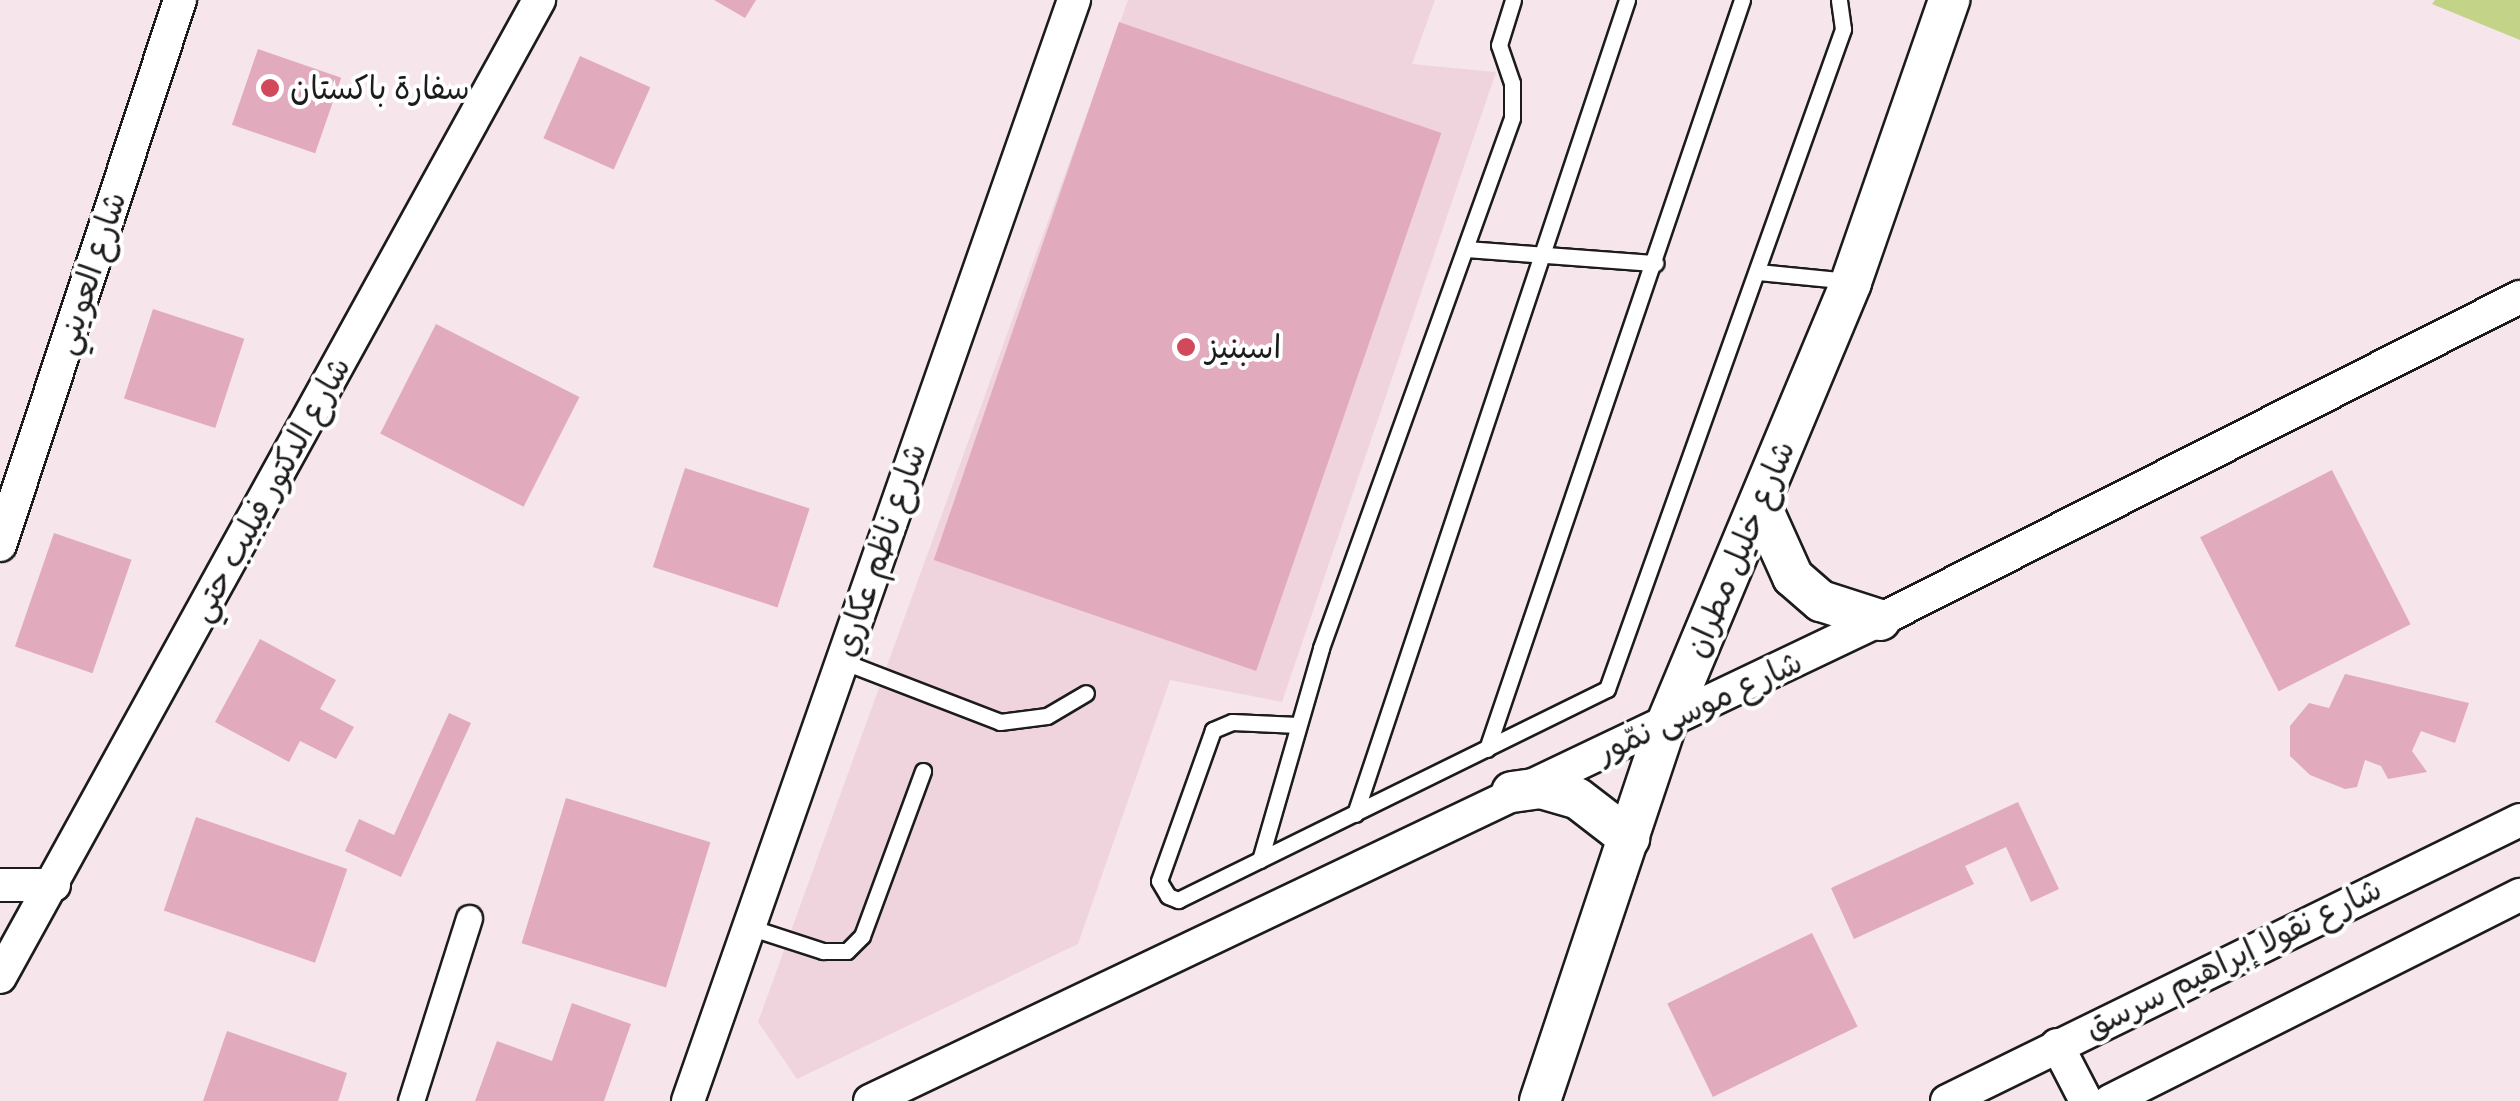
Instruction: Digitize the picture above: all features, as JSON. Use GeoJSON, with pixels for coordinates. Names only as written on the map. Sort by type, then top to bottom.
{"type":"FeatureCollection","features":[{"type":"Feature","properties":{"kind":"street","name":"شارع العويني"},"geometry":{"type":"LineString","coordinates":[[0,545],[180,0]]}},
{"type":"Feature","properties":{"kind":"street","name":"شارع الدكتور فيليب حتي"},"geometry":{"type":"LineString","coordinates":[[0,978],[539,0]]}},
{"type":"Feature","properties":{"kind":"street","name":"شارع ناظم عكاري"},"geometry":{"type":"LineString","coordinates":[[688,1101],[1074,0]]}},
{"type":"Feature","properties":{"kind":"street","name":"شارع خليل مطران"},"geometry":{"type":"LineString","coordinates":[[1540,1101],[1666,725],[1850,282],[1949,0]]}},
{"type":"Feature","properties":{"kind":"street","name":"شارع موسى نمّور"},"geometry":{"type":"LineString","coordinates":[[870,1101],[1512,792],[1666,725],[2520,297]]}},
{"type":"Feature","properties":{"kind":"street"},"geometry":{"type":"LineString","coordinates":[[1760,504],[1793,577],[1822,601],[1880,620]]}},
{"type":"Feature","properties":{"kind":"street"},"geometry":{"type":"LineString","coordinates":[[1512,792],[1541,788],[1577,798],[1629,838]]}},
{"type":"Feature","properties":{"kind":"street","name":"شارع نقولا إبراهيم سرسق"},"geometry":{"type":"LineString","coordinates":[[1947,1101],[2520,820]]}},
{"type":"Feature","properties":{"kind":"street"},"geometry":{"type":"LineString","coordinates":[[0,886],[54,885]]}},
{"type":"Feature","properties":{"kind":"street"},"geometry":{"type":"LineString","coordinates":[[2110,1101],[2520,895]]}},
{"type":"Feature","properties":{"kind":"street"},"geometry":{"type":"LineString","coordinates":[[411,1101],[469,918]]}},
{"type":"Feature","properties":{"kind":"street"},"geometry":{"type":"LineString","coordinates":[[2056,1045],[2086,1101]]}},
{"type":"Feature","properties":{"kind":"lane"},"geometry":{"type":"LineString","coordinates":[[1260,860],[1298,726],[1512,118],[1512,84],[1499,44],[1513,0]]}},
{"type":"Feature","properties":{"kind":"lane"},"geometry":{"type":"LineString","coordinates":[[1356,814],[1627,0]]}},
{"type":"Feature","properties":{"kind":"lane"},"geometry":{"type":"LineString","coordinates":[[1488,749],[1742,0]]}},
{"type":"Feature","properties":{"kind":"lane"},"geometry":{"type":"LineString","coordinates":[[1298,726],[1232,722],[1213,730],[1160,887],[1178,900],[1600,694],[1613,680],[1842,28],[1839,0]]}},
{"type":"Feature","properties":{"kind":"lane"},"geometry":{"type":"LineString","coordinates":[[1467,250],[1655,264]]}},
{"type":"Feature","properties":{"kind":"lane"},"geometry":{"type":"LineString","coordinates":[[1758,272],[1850,282]]}},
{"type":"Feature","properties":{"kind":"lane"},"geometry":{"type":"LineString","coordinates":[[842,661],[1000,722],[1047,716],[1086,693]]}},
{"type":"Feature","properties":{"kind":"lane"},"geometry":{"type":"LineString","coordinates":[[749,926],[823,951],[848,951],[862,936],[923,770]]}},
{"type":"Feature","properties":{"kind":"shaded area"},"geometry":{"type":"Polygon","coordinates":[[[1128,0],[1435,0],[1412,64],[1496,72],[1282,702],[1170,680],[1078,944],[797,1079],[758,1022],[1128,0]]]}},
{"type":"Feature","properties":{"kind":"green space"},"geometry":{"type":"Polygon","coordinates":[[[2435,0],[2520,0],[2520,40],[2432,4],[2435,0]]]}},
{"type":"Feature","properties":{"kind":"building"},"geometry":{"type":"Polygon","coordinates":[[[714,0],[756,0],[745,18],[714,0]]]}},
{"type":"Feature","properties":{"kind":"building","name":"اسبنيز"},"geometry":{"type":"Polygon","coordinates":[[[1119,22],[1441,133],[1256,671],[934,560],[1119,22]]]}},
{"type":"Feature","properties":{"kind":"building"},"geometry":{"type":"Polygon","coordinates":[[[258,49],[341,78],[315,153],[232,125],[258,49]]]}},
{"type":"Feature","properties":{"kind":"building"},"geometry":{"type":"Polygon","coordinates":[[[580,56],[650,87],[614,170],[543,138],[580,56]]]}},
{"type":"Feature","properties":{"kind":"building"},"geometry":{"type":"Polygon","coordinates":[[[153,309],[244,339],[215,428],[124,398],[153,309]]]}},
{"type":"Feature","properties":{"kind":"building"},"geometry":{"type":"Polygon","coordinates":[[[436,324],[579,397],[524,507],[380,434],[436,324]]]}},
{"type":"Feature","properties":{"kind":"building"},"geometry":{"type":"Polygon","coordinates":[[[685,468],[810,508],[777,607],[653,567],[685,468]]]}},
{"type":"Feature","properties":{"kind":"building"},"geometry":{"type":"Polygon","coordinates":[[[2332,470],[2411,624],[2279,691],[2200,537],[2332,470]]]}},
{"type":"Feature","properties":{"kind":"building"},"geometry":{"type":"Polygon","coordinates":[[[54,533],[132,560],[92,673],[15,646],[54,533]]]}},
{"type":"Feature","properties":{"kind":"building"},"geometry":{"type":"Polygon","coordinates":[[[260,639],[336,680],[320,709],[354,727],[336,759],[300,741],[289,762],[215,722],[260,639]]]}},
{"type":"Feature","properties":{"kind":"building"},"geometry":{"type":"Polygon","coordinates":[[[2345,674],[2469,703],[2455,743],[2421,731],[2412,751],[2427,772],[2388,779],[2381,766],[2365,760],[2357,787],[2345,789],[2310,775],[2290,756],[2290,726],[2309,703],[2329,708],[2345,674]]]}},
{"type":"Feature","properties":{"kind":"building"},"geometry":{"type":"Polygon","coordinates":[[[449,713],[471,723],[401,877],[345,851],[359,819],[394,835],[449,713]]]}},
{"type":"Feature","properties":{"kind":"building"},"geometry":{"type":"Polygon","coordinates":[[[566,798],[710,842],[666,988],[522,943],[566,798]]]}},
{"type":"Feature","properties":{"kind":"building"},"geometry":{"type":"Polygon","coordinates":[[[2018,802],[2059,889],[2031,902],[2006,847],[1965,866],[1974,884],[1854,939],[1831,888],[2018,802]]]}},
{"type":"Feature","properties":{"kind":"building"},"geometry":{"type":"Polygon","coordinates":[[[196,817],[347,869],[315,963],[164,911],[196,817]]]}},
{"type":"Feature","properties":{"kind":"building"},"geometry":{"type":"Polygon","coordinates":[[[1812,933],[1858,1026],[1713,1097],[1667,1004],[1812,933]]]}},
{"type":"Feature","properties":{"kind":"building"},"geometry":{"type":"Polygon","coordinates":[[[572,1003],[631,1024],[604,1101],[475,1101],[497,1041],[552,1061],[572,1003]]]}},
{"type":"Feature","properties":{"kind":"building"},"geometry":{"type":"Polygon","coordinates":[[[227,1031],[347,1073],[338,1101],[203,1101],[227,1031]]]}},
{"type":"Feature","properties":{"kind":"place","name":"سفارة باكستان"},"geometry":{"type":"Point","coordinates":[270,88]}},
{"type":"Feature","properties":{"kind":"place","name":"اسبنيز"},"geometry":{"type":"Point","coordinates":[1186,347]}}]}
